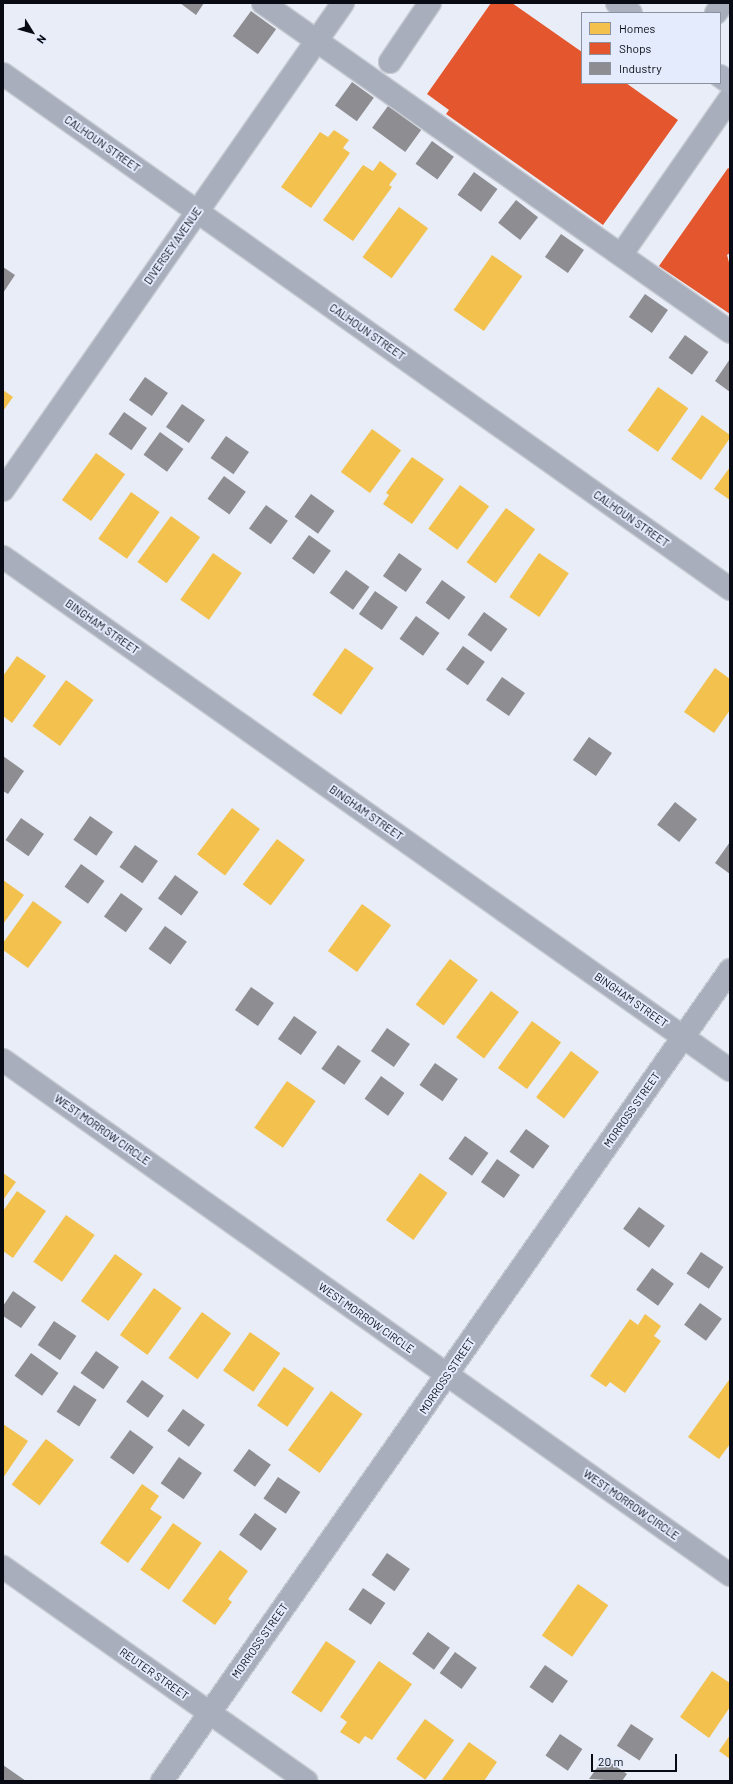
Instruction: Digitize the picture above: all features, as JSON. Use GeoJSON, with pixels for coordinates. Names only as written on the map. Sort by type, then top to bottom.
{"type":"FeatureCollection","features":[{"type":"Feature","properties":{"kind":"main road"},"geometry":{"type":"LineString","coordinates":[[617,3],[630,12]]}},
{"type":"Feature","properties":{"kind":"main road"},"geometry":{"type":"LineString","coordinates":[[721,77],[730,83]]}},
{"type":"Feature","properties":{"kind":"street"},"geometry":{"type":"LineString","coordinates":[[263,3],[730,332]]}},
{"type":"Feature","properties":{"kind":"street","name":"DIVERSEY AVENUE"},"geometry":{"type":"LineString","coordinates":[[3,490],[342,3]]}},
{"type":"Feature","properties":{"kind":"street"},"geometry":{"type":"LineString","coordinates":[[390,62],[430,3]]}},
{"type":"Feature","properties":{"kind":"street"},"geometry":{"type":"LineString","coordinates":[[717,12],[723,3]]}},
{"type":"Feature","properties":{"kind":"street","name":"CALHOUN STREET"},"geometry":{"type":"LineString","coordinates":[[3,74],[730,589]]}},
{"type":"Feature","properties":{"kind":"street"},"geometry":{"type":"LineString","coordinates":[[621,255],[730,98]]}},
{"type":"Feature","properties":{"kind":"street","name":"BINGHAM STREET"},"geometry":{"type":"LineString","coordinates":[[3,557],[730,1070]]}},
{"type":"Feature","properties":{"kind":"street","name":"MORROSS STREET"},"geometry":{"type":"LineString","coordinates":[[162,1781],[730,970]]}},
{"type":"Feature","properties":{"kind":"street","name":"WEST MORROW CIRCLE"},"geometry":{"type":"LineString","coordinates":[[3,1060],[730,1575]]}},
{"type":"Feature","properties":{"kind":"street","name":"REUTER STREET"},"geometry":{"type":"LineString","coordinates":[[3,1567],[306,1781]]}},
{"type":"Feature","properties":{"kind":"building: Homes"},"geometry":{"type":"Polygon","coordinates":[[[334,130],[349,140],[343,148],[350,153],[311,208],[281,187],[320,132],[328,137],[334,130]]]}},
{"type":"Feature","properties":{"kind":"building: Homes"},"geometry":{"type":"Polygon","coordinates":[[[380,161],[397,174],[389,185],[392,187],[353,241],[323,220],[363,165],[373,171],[380,161]]]}},
{"type":"Feature","properties":{"kind":"building: Homes"},"geometry":{"type":"Polygon","coordinates":[[[399,207],[428,228],[392,278],[363,257],[399,207]]]}},
{"type":"Feature","properties":{"kind":"building: Homes"},"geometry":{"type":"Polygon","coordinates":[[[492,255],[522,276],[484,331],[454,310],[492,255]]]}},
{"type":"Feature","properties":{"kind":"building: Homes"},"geometry":{"type":"Polygon","coordinates":[[[658,387],[688,408],[658,452],[628,430],[658,387]]]}},
{"type":"Feature","properties":{"kind":"building: Homes"},"geometry":{"type":"Polygon","coordinates":[[[3,390],[13,397],[3,411],[3,390]]]}},
{"type":"Feature","properties":{"kind":"building: Homes"},"geometry":{"type":"Polygon","coordinates":[[[702,415],[730,435],[730,438],[701,480],[671,459],[702,415]]]}},
{"type":"Feature","properties":{"kind":"building: Homes"},"geometry":{"type":"Polygon","coordinates":[[[372,429],[401,450],[370,493],[341,472],[372,429]]]}},
{"type":"Feature","properties":{"kind":"building: Homes"},"geometry":{"type":"Polygon","coordinates":[[[96,453],[125,474],[91,521],[62,500],[96,453]]]}},
{"type":"Feature","properties":{"kind":"building: Homes"},"geometry":{"type":"Polygon","coordinates":[[[412,457],[444,479],[412,524],[383,504],[389,495],[386,493],[412,457]]]}},
{"type":"Feature","properties":{"kind":"building: Homes"},"geometry":{"type":"Polygon","coordinates":[[[730,467],[730,500],[714,489],[730,467]]]}},
{"type":"Feature","properties":{"kind":"building: Homes"},"geometry":{"type":"Polygon","coordinates":[[[460,485],[489,506],[457,550],[428,529],[460,485]]]}},
{"type":"Feature","properties":{"kind":"building: Homes"},"geometry":{"type":"Polygon","coordinates":[[[131,492],[160,512],[127,559],[98,539],[131,492]]]}},
{"type":"Feature","properties":{"kind":"building: Homes"},"geometry":{"type":"Polygon","coordinates":[[[506,508],[535,529],[496,583],[467,562],[506,508]]]}},
{"type":"Feature","properties":{"kind":"building: Homes"},"geometry":{"type":"Polygon","coordinates":[[[171,516],[200,537],[167,583],[137,562],[171,516]]]}},
{"type":"Feature","properties":{"kind":"building: Homes"},"geometry":{"type":"Polygon","coordinates":[[[213,553],[242,573],[209,620],[180,600],[213,553]]]}},
{"type":"Feature","properties":{"kind":"building: Homes"},"geometry":{"type":"Polygon","coordinates":[[[539,553],[569,573],[539,617],[509,597],[539,553]]]}},
{"type":"Feature","properties":{"kind":"building: Homes"},"geometry":{"type":"Polygon","coordinates":[[[345,648],[374,668],[341,715],[312,695],[345,648]]]}},
{"type":"Feature","properties":{"kind":"building: Homes"},"geometry":{"type":"Polygon","coordinates":[[[17,656],[46,676],[12,723],[3,716],[3,676],[17,656]]]}},
{"type":"Feature","properties":{"kind":"building: Homes"},"geometry":{"type":"Polygon","coordinates":[[[715,668],[730,679],[730,710],[714,733],[684,712],[715,668]]]}},
{"type":"Feature","properties":{"kind":"building: Homes"},"geometry":{"type":"Polygon","coordinates":[[[66,680],[94,700],[60,746],[32,726],[66,680]]]}},
{"type":"Feature","properties":{"kind":"building: Homes"},"geometry":{"type":"Polygon","coordinates":[[[232,808],[260,829],[225,875],[197,854],[232,808]]]}},
{"type":"Feature","properties":{"kind":"building: Homes"},"geometry":{"type":"Polygon","coordinates":[[[277,839],[305,860],[271,906],[243,885],[277,839]]]}},
{"type":"Feature","properties":{"kind":"building: Homes"},"geometry":{"type":"Polygon","coordinates":[[[3,880],[24,895],[3,924],[3,880]]]}},
{"type":"Feature","properties":{"kind":"building: Homes"},"geometry":{"type":"Polygon","coordinates":[[[33,901],[62,922],[28,968],[3,950],[3,943],[33,901]]]}},
{"type":"Feature","properties":{"kind":"building: Homes"},"geometry":{"type":"Polygon","coordinates":[[[362,904],[391,925],[357,972],[328,951],[362,904]]]}},
{"type":"Feature","properties":{"kind":"building: Homes"},"geometry":{"type":"Polygon","coordinates":[[[450,959],[478,980],[444,1026],[416,1005],[450,959]]]}},
{"type":"Feature","properties":{"kind":"building: Homes"},"geometry":{"type":"Polygon","coordinates":[[[491,991],[519,1012],[484,1058],[456,1037],[491,991]]]}},
{"type":"Feature","properties":{"kind":"building: Homes"},"geometry":{"type":"Polygon","coordinates":[[[532,1021],[561,1042],[527,1089],[498,1068],[532,1021]]]}},
{"type":"Feature","properties":{"kind":"building: Homes"},"geometry":{"type":"Polygon","coordinates":[[[571,1051],[599,1072],[564,1118],[536,1097],[571,1051]]]}},
{"type":"Feature","properties":{"kind":"building: Homes"},"geometry":{"type":"Polygon","coordinates":[[[287,1081],[316,1101],[283,1148],[254,1128],[287,1081]]]}},
{"type":"Feature","properties":{"kind":"building: Homes"},"geometry":{"type":"Polygon","coordinates":[[[3,1173],[16,1182],[3,1200],[3,1173]]]}},
{"type":"Feature","properties":{"kind":"building: Homes"},"geometry":{"type":"Polygon","coordinates":[[[420,1173],[448,1193],[413,1240],[386,1220],[420,1173]]]}},
{"type":"Feature","properties":{"kind":"building: Homes"},"geometry":{"type":"Polygon","coordinates":[[[17,1191],[46,1211],[13,1258],[3,1251],[3,1211],[17,1191]]]}},
{"type":"Feature","properties":{"kind":"building: Homes"},"geometry":{"type":"Polygon","coordinates":[[[66,1215],[95,1235],[62,1282],[33,1262],[66,1215]]]}},
{"type":"Feature","properties":{"kind":"building: Homes"},"geometry":{"type":"Polygon","coordinates":[[[115,1254],[143,1274],[108,1321],[81,1301],[115,1254]]]}},
{"type":"Feature","properties":{"kind":"building: Homes"},"geometry":{"type":"Polygon","coordinates":[[[154,1288],[182,1308],[147,1355],[120,1335],[154,1288]]]}},
{"type":"Feature","properties":{"kind":"building: Homes"},"geometry":{"type":"Polygon","coordinates":[[[202,1312],[231,1333],[198,1379],[168,1358],[202,1312]]]}},
{"type":"Feature","properties":{"kind":"building: Homes"},"geometry":{"type":"Polygon","coordinates":[[[645,1314],[661,1326],[654,1336],[661,1341],[625,1393],[610,1382],[606,1387],[590,1376],[630,1319],[638,1325],[645,1314]]]}},
{"type":"Feature","properties":{"kind":"building: Homes"},"geometry":{"type":"Polygon","coordinates":[[[250,1332],[280,1353],[253,1392],[223,1371],[250,1332]]]}},
{"type":"Feature","properties":{"kind":"building: Homes"},"geometry":{"type":"Polygon","coordinates":[[[284,1367],[314,1388],[287,1427],[257,1406],[284,1367]]]}},
{"type":"Feature","properties":{"kind":"building: Homes"},"geometry":{"type":"Polygon","coordinates":[[[729,1380],[730,1444],[719,1459],[688,1437],[729,1380]]]}},
{"type":"Feature","properties":{"kind":"building: Homes"},"geometry":{"type":"Polygon","coordinates":[[[331,1391],[363,1414],[320,1473],[288,1450],[331,1391]]]}},
{"type":"Feature","properties":{"kind":"building: Homes"},"geometry":{"type":"Polygon","coordinates":[[[3,1424],[28,1441],[3,1478],[3,1424]]]}},
{"type":"Feature","properties":{"kind":"building: Homes"},"geometry":{"type":"Polygon","coordinates":[[[46,1439],[74,1460],[40,1506],[12,1485],[46,1439]]]}},
{"type":"Feature","properties":{"kind":"building: Homes"},"geometry":{"type":"Polygon","coordinates":[[[142,1484],[159,1496],[150,1509],[162,1517],[128,1563],[100,1543],[142,1484]]]}},
{"type":"Feature","properties":{"kind":"building: Homes"},"geometry":{"type":"Polygon","coordinates":[[[173,1523],[202,1543],[169,1590],[140,1570],[173,1523]]]}},
{"type":"Feature","properties":{"kind":"building: Homes"},"geometry":{"type":"Polygon","coordinates":[[[220,1550],[248,1571],[228,1599],[232,1602],[215,1625],[182,1601],[220,1550]]]}},
{"type":"Feature","properties":{"kind":"building: Homes"},"geometry":{"type":"Polygon","coordinates":[[[578,1584],[608,1605],[572,1657],[542,1636],[578,1584]]]}},
{"type":"Feature","properties":{"kind":"building: Homes"},"geometry":{"type":"Polygon","coordinates":[[[326,1641],[356,1661],[321,1713],[291,1692],[326,1641]]]}},
{"type":"Feature","properties":{"kind":"building: Homes"},"geometry":{"type":"Polygon","coordinates":[[[379,1661],[412,1684],[372,1740],[365,1736],[359,1744],[340,1732],[347,1722],[340,1717],[379,1661]]]}},
{"type":"Feature","properties":{"kind":"building: Homes"},"geometry":{"type":"Polygon","coordinates":[[[712,1671],[730,1683],[730,1707],[709,1738],[680,1717],[712,1671]]]}},
{"type":"Feature","properties":{"kind":"building: Homes"},"geometry":{"type":"Polygon","coordinates":[[[425,1719],[454,1740],[425,1780],[396,1759],[425,1719]]]}},
{"type":"Feature","properties":{"kind":"building: Homes"},"geometry":{"type":"Polygon","coordinates":[[[730,1735],[730,1759],[719,1751],[730,1735]]]}},
{"type":"Feature","properties":{"kind":"building: Homes"},"geometry":{"type":"Polygon","coordinates":[[[469,1742],[497,1762],[484,1781],[441,1781],[469,1742]]]}},
{"type":"Feature","properties":{"kind":"building: Shops"},"geometry":{"type":"Polygon","coordinates":[[[491,3],[512,3],[581,51],[581,84],[627,84],[678,120],[603,225],[446,114],[449,110],[427,94],[491,3]]]}},
{"type":"Feature","properties":{"kind":"building: Shops"},"geometry":{"type":"Polygon","coordinates":[[[728,168],[730,169],[730,253],[727,255],[730,266],[730,314],[659,266],[728,168]]]}},
{"type":"Feature","properties":{"kind":"building: Industry"},"geometry":{"type":"Polygon","coordinates":[[[180,3],[204,3],[196,15],[180,3]]]}},
{"type":"Feature","properties":{"kind":"building: Industry"},"geometry":{"type":"Polygon","coordinates":[[[251,11],[276,29],[258,54],[233,36],[251,11]]]}},
{"type":"Feature","properties":{"kind":"building: Industry"},"geometry":{"type":"Polygon","coordinates":[[[352,82],[374,98],[357,121],[335,105],[352,82]]]}},
{"type":"Feature","properties":{"kind":"building: Industry"},"geometry":{"type":"Polygon","coordinates":[[[388,106],[421,130],[405,152],[372,128],[388,106]]]}},
{"type":"Feature","properties":{"kind":"building: Industry"},"geometry":{"type":"Polygon","coordinates":[[[432,141],[454,157],[437,180],[416,164],[432,141]]]}},
{"type":"Feature","properties":{"kind":"building: Industry"},"geometry":{"type":"Polygon","coordinates":[[[474,172],[497,189],[481,212],[458,195],[474,172]]]}},
{"type":"Feature","properties":{"kind":"building: Industry"},"geometry":{"type":"Polygon","coordinates":[[[516,200],[538,217],[520,240],[498,223],[516,200]]]}},
{"type":"Feature","properties":{"kind":"building: Industry"},"geometry":{"type":"Polygon","coordinates":[[[561,234],[584,250],[568,273],[545,257],[561,234]]]}},
{"type":"Feature","properties":{"kind":"building: Industry"},"geometry":{"type":"Polygon","coordinates":[[[3,267],[15,275],[3,293],[3,267]]]}},
{"type":"Feature","properties":{"kind":"building: Industry"},"geometry":{"type":"Polygon","coordinates":[[[645,294],[668,310],[652,333],[629,317],[645,294]]]}},
{"type":"Feature","properties":{"kind":"building: Industry"},"geometry":{"type":"Polygon","coordinates":[[[685,335],[708,352],[692,375],[669,358],[685,335]]]}},
{"type":"Feature","properties":{"kind":"building: Industry"},"geometry":{"type":"Polygon","coordinates":[[[730,359],[730,392],[715,381],[730,359]]]}},
{"type":"Feature","properties":{"kind":"building: Industry"},"geometry":{"type":"Polygon","coordinates":[[[145,377],[168,393],[152,416],[129,400],[145,377]]]}},
{"type":"Feature","properties":{"kind":"building: Industry"},"geometry":{"type":"Polygon","coordinates":[[[182,404],[205,420],[189,443],[166,427],[182,404]]]}},
{"type":"Feature","properties":{"kind":"building: Industry"},"geometry":{"type":"Polygon","coordinates":[[[124,412],[147,428],[131,450],[109,434],[124,412]]]}},
{"type":"Feature","properties":{"kind":"building: Industry"},"geometry":{"type":"Polygon","coordinates":[[[160,432],[183,449],[167,472],[144,455],[160,432]]]}},
{"type":"Feature","properties":{"kind":"building: Industry"},"geometry":{"type":"Polygon","coordinates":[[[226,436],[249,452],[233,474],[211,458],[226,436]]]}},
{"type":"Feature","properties":{"kind":"building: Industry"},"geometry":{"type":"Polygon","coordinates":[[[224,476],[246,492],[229,515],[208,499],[224,476]]]}},
{"type":"Feature","properties":{"kind":"building: Industry"},"geometry":{"type":"Polygon","coordinates":[[[311,494],[334,511],[318,534],[295,517],[311,494]]]}},
{"type":"Feature","properties":{"kind":"building: Industry"},"geometry":{"type":"Polygon","coordinates":[[[266,505],[288,521],[271,544],[249,528],[266,505]]]}},
{"type":"Feature","properties":{"kind":"building: Industry"},"geometry":{"type":"Polygon","coordinates":[[[309,535],[331,551],[314,574],[292,558],[309,535]]]}},
{"type":"Feature","properties":{"kind":"building: Industry"},"geometry":{"type":"Polygon","coordinates":[[[399,553],[422,569],[406,592],[383,576],[399,553]]]}},
{"type":"Feature","properties":{"kind":"building: Industry"},"geometry":{"type":"Polygon","coordinates":[[[346,570],[369,587],[353,610],[330,593],[346,570]]]}},
{"type":"Feature","properties":{"kind":"building: Industry"},"geometry":{"type":"Polygon","coordinates":[[[442,580],[465,597],[449,620],[426,603],[442,580]]]}},
{"type":"Feature","properties":{"kind":"building: Industry"},"geometry":{"type":"Polygon","coordinates":[[[375,591],[398,607],[382,630],[359,614],[375,591]]]}},
{"type":"Feature","properties":{"kind":"building: Industry"},"geometry":{"type":"Polygon","coordinates":[[[484,612],[507,629],[491,652],[468,635],[484,612]]]}},
{"type":"Feature","properties":{"kind":"building: Industry"},"geometry":{"type":"Polygon","coordinates":[[[416,616],[439,633],[423,656],[400,639],[416,616]]]}},
{"type":"Feature","properties":{"kind":"building: Industry"},"geometry":{"type":"Polygon","coordinates":[[[463,646],[485,662],[468,685],[446,669],[463,646]]]}},
{"type":"Feature","properties":{"kind":"building: Industry"},"geometry":{"type":"Polygon","coordinates":[[[502,677],[525,693],[509,716],[486,700],[502,677]]]}},
{"type":"Feature","properties":{"kind":"building: Industry"},"geometry":{"type":"Polygon","coordinates":[[[589,737],[612,753],[596,776],[573,760],[589,737]]]}},
{"type":"Feature","properties":{"kind":"building: Industry"},"geometry":{"type":"Polygon","coordinates":[[[3,756],[24,771],[8,794],[3,791],[3,756]]]}},
{"type":"Feature","properties":{"kind":"building: Industry"},"geometry":{"type":"Polygon","coordinates":[[[675,802],[697,819],[679,842],[657,825],[675,802]]]}},
{"type":"Feature","properties":{"kind":"building: Industry"},"geometry":{"type":"Polygon","coordinates":[[[90,816],[113,832],[96,856],[73,840],[90,816]]]}},
{"type":"Feature","properties":{"kind":"building: Industry"},"geometry":{"type":"Polygon","coordinates":[[[21,818],[44,834],[28,856],[6,840],[21,818]]]}},
{"type":"Feature","properties":{"kind":"building: Industry"},"geometry":{"type":"Polygon","coordinates":[[[730,842],[730,874],[715,863],[730,842]]]}},
{"type":"Feature","properties":{"kind":"building: Industry"},"geometry":{"type":"Polygon","coordinates":[[[135,845],[158,861],[142,883],[120,867],[135,845]]]}},
{"type":"Feature","properties":{"kind":"building: Industry"},"geometry":{"type":"Polygon","coordinates":[[[81,864],[104,881],[88,904],[65,887],[81,864]]]}},
{"type":"Feature","properties":{"kind":"building: Industry"},"geometry":{"type":"Polygon","coordinates":[[[175,875],[198,892],[181,916],[158,898],[175,875]]]}},
{"type":"Feature","properties":{"kind":"building: Industry"},"geometry":{"type":"Polygon","coordinates":[[[121,893],[143,909],[126,932],[104,916],[121,893]]]}},
{"type":"Feature","properties":{"kind":"building: Industry"},"geometry":{"type":"Polygon","coordinates":[[[165,926],[187,942],[170,965],[149,949],[165,926]]]}},
{"type":"Feature","properties":{"kind":"building: Industry"},"geometry":{"type":"Polygon","coordinates":[[[251,987],[274,1003],[258,1026],[235,1010],[251,987]]]}},
{"type":"Feature","properties":{"kind":"building: Industry"},"geometry":{"type":"Polygon","coordinates":[[[294,1016],[317,1032],[301,1055],[278,1039],[294,1016]]]}},
{"type":"Feature","properties":{"kind":"building: Industry"},"geometry":{"type":"Polygon","coordinates":[[[387,1028],[410,1044],[394,1067],[371,1051],[387,1028]]]}},
{"type":"Feature","properties":{"kind":"building: Industry"},"geometry":{"type":"Polygon","coordinates":[[[338,1045],[361,1061],[344,1085],[321,1069],[338,1045]]]}},
{"type":"Feature","properties":{"kind":"building: Industry"},"geometry":{"type":"Polygon","coordinates":[[[435,1063],[458,1079],[442,1101],[420,1085],[435,1063]]]}},
{"type":"Feature","properties":{"kind":"building: Industry"},"geometry":{"type":"Polygon","coordinates":[[[381,1076],[404,1093],[388,1116],[365,1099],[381,1076]]]}},
{"type":"Feature","properties":{"kind":"building: Industry"},"geometry":{"type":"Polygon","coordinates":[[[526,1129],[549,1146],[533,1169],[510,1152],[526,1129]]]}},
{"type":"Feature","properties":{"kind":"building: Industry"},"geometry":{"type":"Polygon","coordinates":[[[465,1136],[488,1153],[472,1176],[449,1159],[465,1136]]]}},
{"type":"Feature","properties":{"kind":"building: Industry"},"geometry":{"type":"Polygon","coordinates":[[[497,1159],[520,1175],[504,1198],[481,1182],[497,1159]]]}},
{"type":"Feature","properties":{"kind":"building: Industry"},"geometry":{"type":"Polygon","coordinates":[[[639,1207],[665,1226],[649,1248],[623,1229],[639,1207]]]}},
{"type":"Feature","properties":{"kind":"building: Industry"},"geometry":{"type":"Polygon","coordinates":[[[701,1252],[723,1267],[709,1289],[686,1274],[701,1252]]]}},
{"type":"Feature","properties":{"kind":"building: Industry"},"geometry":{"type":"Polygon","coordinates":[[[652,1268],[674,1284],[658,1306],[636,1290],[652,1268]]]}},
{"type":"Feature","properties":{"kind":"building: Industry"},"geometry":{"type":"Polygon","coordinates":[[[13,1291],[36,1307],[21,1328],[3,1316],[3,1306],[13,1291]]]}},
{"type":"Feature","properties":{"kind":"building: Industry"},"geometry":{"type":"Polygon","coordinates":[[[700,1303],[722,1319],[706,1341],[684,1325],[700,1303]]]}},
{"type":"Feature","properties":{"kind":"building: Industry"},"geometry":{"type":"Polygon","coordinates":[[[54,1321],[76,1336],[60,1360],[38,1345],[54,1321]]]}},
{"type":"Feature","properties":{"kind":"building: Industry"},"geometry":{"type":"Polygon","coordinates":[[[96,1351],[119,1367],[103,1389],[81,1373],[96,1351]]]}},
{"type":"Feature","properties":{"kind":"building: Industry"},"geometry":{"type":"Polygon","coordinates":[[[31,1353],[59,1373],[42,1396],[15,1376],[31,1353]]]}},
{"type":"Feature","properties":{"kind":"building: Industry"},"geometry":{"type":"Polygon","coordinates":[[[142,1380],[164,1396],[148,1418],[126,1402],[142,1380]]]}},
{"type":"Feature","properties":{"kind":"building: Industry"},"geometry":{"type":"Polygon","coordinates":[[[74,1385],[97,1400],[79,1427],[57,1412],[74,1385]]]}},
{"type":"Feature","properties":{"kind":"building: Industry"},"geometry":{"type":"Polygon","coordinates":[[[183,1409],[205,1425],[189,1447],[167,1431],[183,1409]]]}},
{"type":"Feature","properties":{"kind":"building: Industry"},"geometry":{"type":"Polygon","coordinates":[[[130,1430],[153,1447],[133,1475],[110,1458],[130,1430]]]}},
{"type":"Feature","properties":{"kind":"building: Industry"},"geometry":{"type":"Polygon","coordinates":[[[249,1449],[271,1465],[255,1487],[233,1471],[249,1449]]]}},
{"type":"Feature","properties":{"kind":"building: Industry"},"geometry":{"type":"Polygon","coordinates":[[[179,1457],[202,1473],[184,1499],[161,1483],[179,1457]]]}},
{"type":"Feature","properties":{"kind":"building: Industry"},"geometry":{"type":"Polygon","coordinates":[[[278,1477],[300,1492],[286,1514],[263,1499],[278,1477]]]}},
{"type":"Feature","properties":{"kind":"building: Industry"},"geometry":{"type":"Polygon","coordinates":[[[255,1513],[277,1529],[261,1551],[239,1535],[255,1513]]]}},
{"type":"Feature","properties":{"kind":"building: Industry"},"geometry":{"type":"Polygon","coordinates":[[[387,1553],[410,1569],[394,1591],[372,1575],[387,1553]]]}},
{"type":"Feature","properties":{"kind":"building: Industry"},"geometry":{"type":"Polygon","coordinates":[[[363,1588],[385,1603],[371,1625],[348,1610],[363,1588]]]}},
{"type":"Feature","properties":{"kind":"building: Industry"},"geometry":{"type":"Polygon","coordinates":[[[428,1632],[450,1648],[434,1670],[412,1654],[428,1632]]]}},
{"type":"Feature","properties":{"kind":"building: Industry"},"geometry":{"type":"Polygon","coordinates":[[[455,1652],[477,1668],[462,1689],[440,1673],[455,1652]]]}},
{"type":"Feature","properties":{"kind":"building: Industry"},"geometry":{"type":"Polygon","coordinates":[[[545,1665],[568,1681],[552,1703],[530,1687],[545,1665]]]}},
{"type":"Feature","properties":{"kind":"building: Industry"},"geometry":{"type":"Polygon","coordinates":[[[631,1724],[654,1739],[639,1761],[617,1746],[631,1724]]]}},
{"type":"Feature","properties":{"kind":"building: Industry"},"geometry":{"type":"Polygon","coordinates":[[[560,1734],[582,1749],[568,1771],[545,1756],[560,1734]]]}},
{"type":"Feature","properties":{"kind":"building: Industry"},"geometry":{"type":"Polygon","coordinates":[[[604,1758],[627,1774],[622,1781],[589,1779],[604,1758]]]}},
{"type":"Feature","properties":{"kind":"building: Industry"},"geometry":{"type":"Polygon","coordinates":[[[3,1765],[26,1781],[3,1781],[3,1765]]]}}]}
